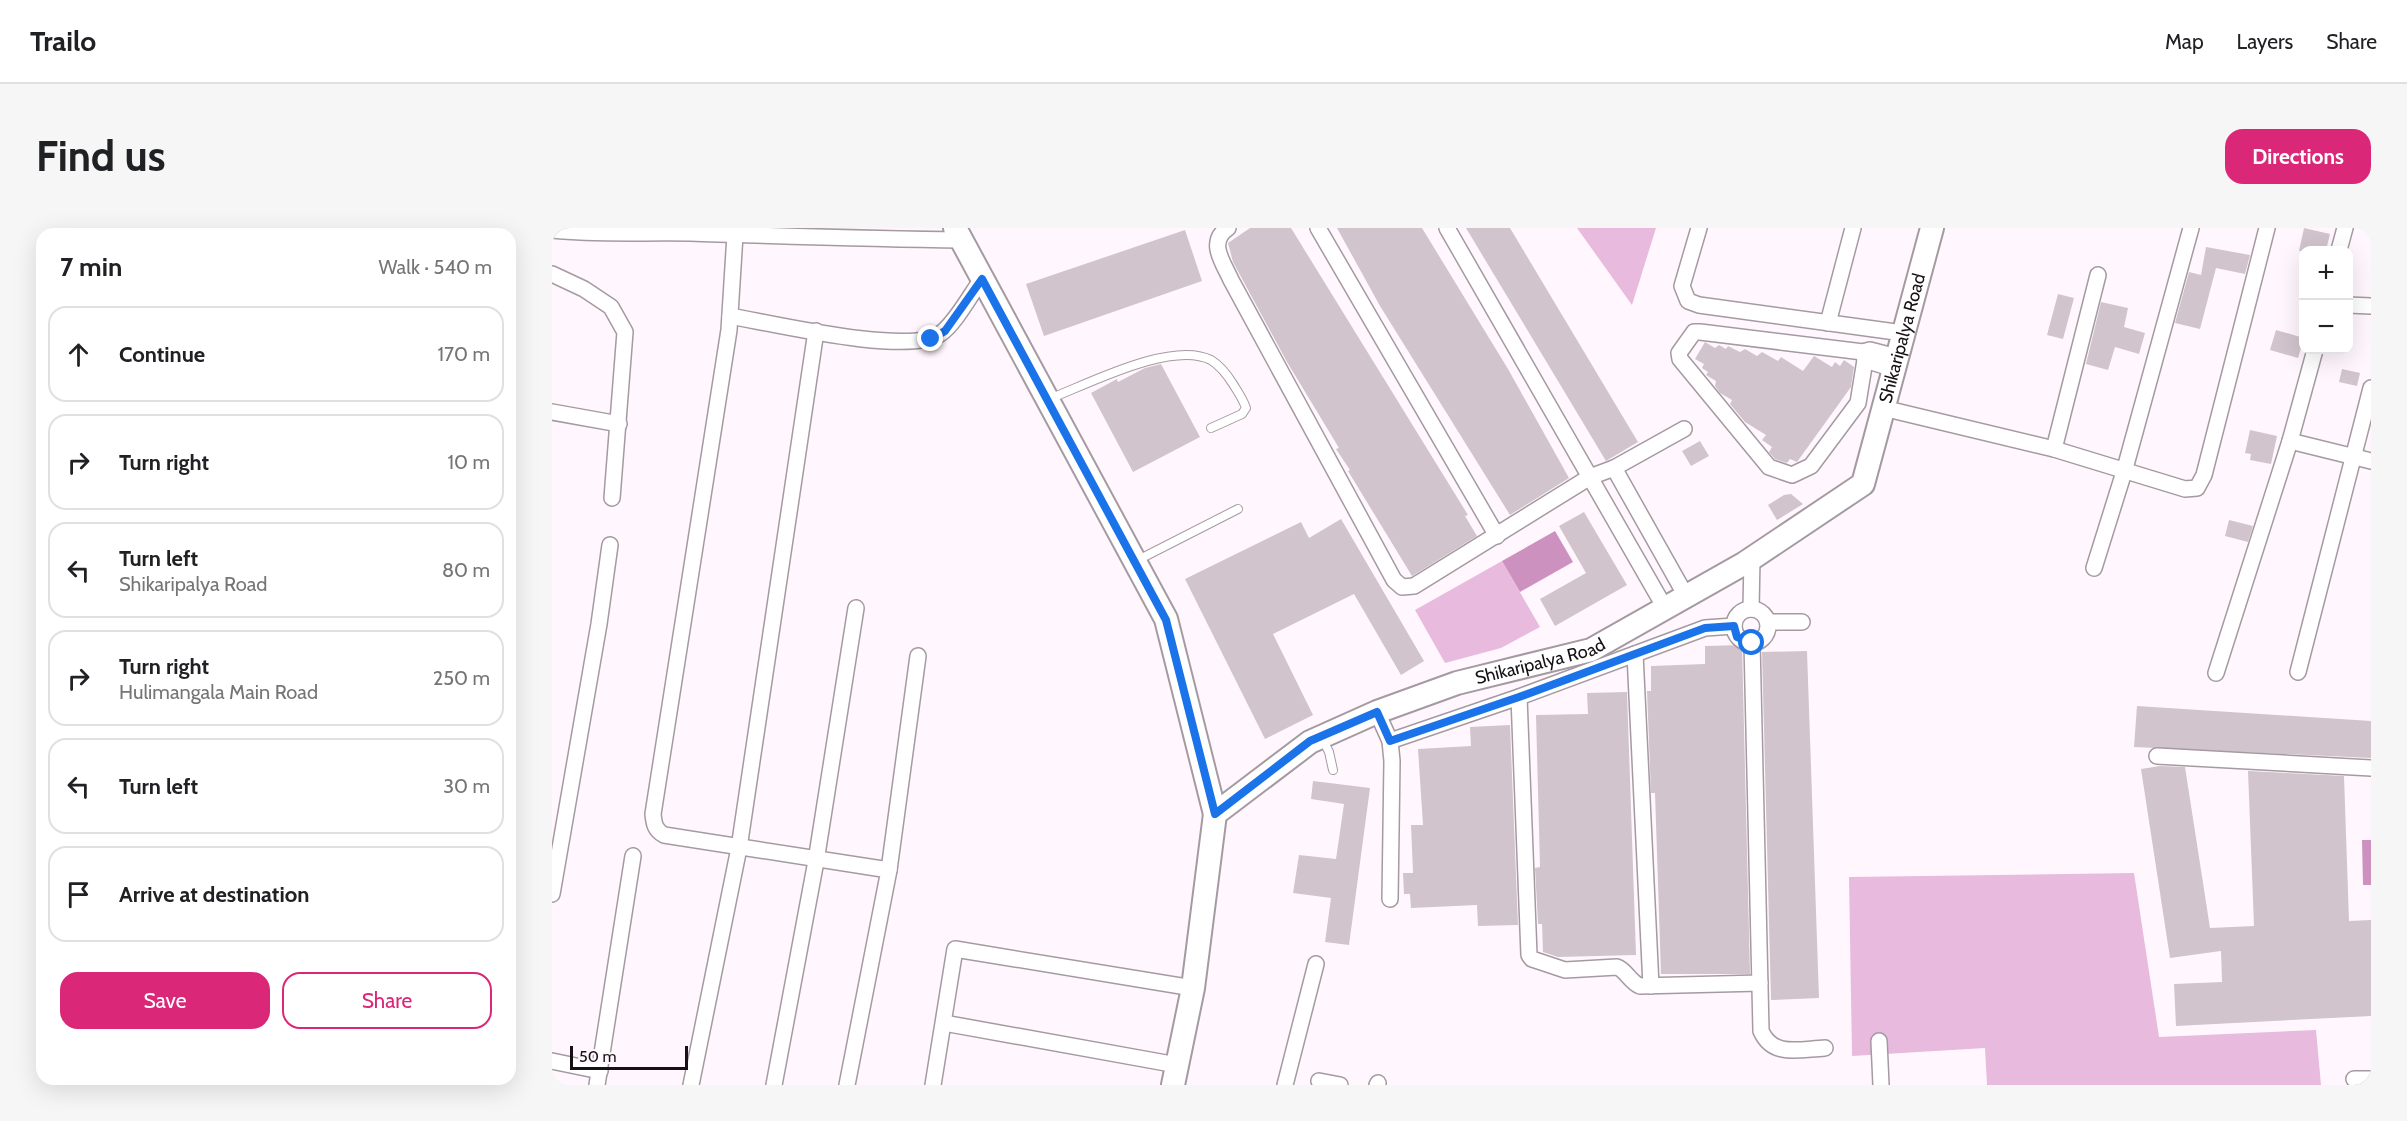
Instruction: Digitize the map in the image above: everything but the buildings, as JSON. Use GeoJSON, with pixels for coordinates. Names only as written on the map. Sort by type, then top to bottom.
{"type":"FeatureCollection","features":[{"type":"Feature","properties":{"kind":"street"},"geometry":{"type":"LineString","coordinates":[[1228,228],[1217,239],[1216,246],[1231,280],[1397,584],[1402,587],[1414,586],[1590,477],[1614,468],[1684,429]]}},
{"type":"Feature","properties":{"kind":"street"},"geometry":{"type":"LineString","coordinates":[[1318,228],[1497,536]]}},
{"type":"Feature","properties":{"kind":"street"},"geometry":{"type":"LineString","coordinates":[[1447,228],[1665,608]]}},
{"type":"Feature","properties":{"kind":"street"},"geometry":{"type":"LineString","coordinates":[[1699,228],[1682,286],[1688,301],[1699,305],[1903,333]]}},
{"type":"Feature","properties":{"kind":"street"},"geometry":{"type":"LineString","coordinates":[[1828,323],[1852,228]]}},
{"type":"Feature","properties":{"kind":"street","name":"Shikaripalya Road"},"geometry":{"type":"LineString","coordinates":[[1215,814],[1310,741],[1377,712],[1457,683],[1591,650],[1752,558],[1863,484],[1932,228]]}},
{"type":"Feature","properties":{"kind":"street"},"geometry":{"type":"LineString","coordinates":[[2094,568],[2124,472],[2191,228]]}},
{"type":"Feature","properties":{"kind":"street"},"geometry":{"type":"LineString","coordinates":[[1883,408],[2054,449],[2185,489],[2197,488],[2200,484],[2267,228]]}},
{"type":"Feature","properties":{"kind":"street"},"geometry":{"type":"LineString","coordinates":[[2341,246],[2345,228]]}},
{"type":"Feature","properties":{"kind":"street"},"geometry":{"type":"LineString","coordinates":[[552,230],[958,234],[1166,620],[1215,814],[1193,988],[1175,1075],[944,1023]]}},
{"type":"Feature","properties":{"kind":"street"},"geometry":{"type":"LineString","coordinates":[[729,233],[730,316],[653,814],[657,831],[664,835],[816,861],[889,870]]}},
{"type":"Feature","properties":{"kind":"street"},"geometry":{"type":"LineString","coordinates":[[552,274],[584,289],[611,307],[622,322],[625,332],[612,498]]}},
{"type":"Feature","properties":{"kind":"street"},"geometry":{"type":"LineString","coordinates":[[2054,449],[2098,275]]}},
{"type":"Feature","properties":{"kind":"street"},"geometry":{"type":"LineString","coordinates":[[730,316],[884,342],[931,339],[945,331],[982,279]]}},
{"type":"Feature","properties":{"kind":"street"},"geometry":{"type":"LineString","coordinates":[[2353,304],[2371,306]]}},
{"type":"Feature","properties":{"kind":"street"},"geometry":{"type":"LineString","coordinates":[[691,1085],[739,848],[816,331]]}},
{"type":"Feature","properties":{"kind":"street"},"geometry":{"type":"LineString","coordinates":[[1864,356],[1858,403],[1810,466],[1805,471],[1792,475],[1769,467],[1680,359],[1679,353],[1694,332],[1864,356],[1895,363]]}},
{"type":"Feature","properties":{"kind":"street"},"geometry":{"type":"LineString","coordinates":[[2216,673],[2290,441],[2314,354]]}},
{"type":"Feature","properties":{"kind":"street"},"geometry":{"type":"LineString","coordinates":[[2298,672],[2371,388]]}},
{"type":"Feature","properties":{"kind":"street"},"geometry":{"type":"LineString","coordinates":[[552,412],[619,424]]}},
{"type":"Feature","properties":{"kind":"street"},"geometry":{"type":"LineString","coordinates":[[2290,441],[2371,461]]}},
{"type":"Feature","properties":{"kind":"street"},"geometry":{"type":"LineString","coordinates":[[1614,468],[1686,596]]}},
{"type":"Feature","properties":{"kind":"street"},"geometry":{"type":"LineString","coordinates":[[552,894],[599,624],[610,545]]}},
{"type":"Feature","properties":{"kind":"street"},"geometry":{"type":"LineString","coordinates":[[1751,609],[1752,558]]}},
{"type":"Feature","properties":{"kind":"street"},"geometry":{"type":"LineString","coordinates":[[774,1085],[816,861],[856,608]]}},
{"type":"Feature","properties":{"kind":"street"},"geometry":{"type":"LineString","coordinates":[[1751,609],[1762,612],[1768,622],[1763,639],[1752,643],[1737,637],[1734,626],[1737,616],[1751,609]]}},
{"type":"Feature","properties":{"kind":"street"},"geometry":{"type":"LineString","coordinates":[[1768,622],[1802,622]]}},
{"type":"Feature","properties":{"kind":"street"},"geometry":{"type":"LineString","coordinates":[[1390,741],[1519,697],[1705,628],[1734,626]]}},
{"type":"Feature","properties":{"kind":"street"},"geometry":{"type":"LineString","coordinates":[[1752,643],[1761,1032],[1766,1042],[1775,1049],[1825,1048]]}},
{"type":"Feature","properties":{"kind":"street"},"geometry":{"type":"LineString","coordinates":[[1635,654],[1651,986]]}},
{"type":"Feature","properties":{"kind":"street"},"geometry":{"type":"LineString","coordinates":[[847,1085],[889,870],[918,656]]}},
{"type":"Feature","properties":{"kind":"street"},"geometry":{"type":"LineString","coordinates":[[1519,697],[1529,955],[1532,959],[1565,970],[1617,967],[1634,984],[1651,986],[1760,983]]}},
{"type":"Feature","properties":{"kind":"street"},"geometry":{"type":"LineString","coordinates":[[1377,712],[1390,741],[1392,761],[1390,899]]}},
{"type":"Feature","properties":{"kind":"street"},"geometry":{"type":"LineString","coordinates":[[2157,756],[2371,768]]}},
{"type":"Feature","properties":{"kind":"street"},"geometry":{"type":"LineString","coordinates":[[552,1061],[598,1078],[633,856]]}},
{"type":"Feature","properties":{"kind":"street"},"geometry":{"type":"LineString","coordinates":[[933,1085],[955,949],[1193,988]]}},
{"type":"Feature","properties":{"kind":"street"},"geometry":{"type":"LineString","coordinates":[[1285,1085],[1316,964]]}},
{"type":"Feature","properties":{"kind":"street"},"geometry":{"type":"LineString","coordinates":[[1879,1041],[1881,1085]]}},
{"type":"Feature","properties":{"kind":"street"},"geometry":{"type":"LineString","coordinates":[[2354,1079],[2371,1079]]}},
{"type":"Feature","properties":{"kind":"street"},"geometry":{"type":"LineString","coordinates":[[1320,1080],[1340,1085]]}},
{"type":"Feature","properties":{"kind":"lane"},"geometry":{"type":"LineString","coordinates":[[1047,399],[1153,358],[1174,355],[1199,356],[1213,361],[1244,400],[1246,408],[1242,414],[1211,428]]}},
{"type":"Feature","properties":{"kind":"lane"},"geometry":{"type":"LineString","coordinates":[[1135,562],[1238,509]]}},
{"type":"Feature","properties":{"kind":"lane"},"geometry":{"type":"LineString","coordinates":[[1322,736],[1333,770]]}},
{"type":"Feature","properties":{"kind":"shaded area"},"geometry":{"type":"Polygon","coordinates":[[[1577,228],[1656,228],[1632,305],[1577,228]]]}},
{"type":"Feature","properties":{"kind":"shaded area"},"geometry":{"type":"Polygon","coordinates":[[[1555,531],[1573,562],[1520,592],[1502,561],[1555,531]]]}},
{"type":"Feature","properties":{"kind":"shaded area"},"geometry":{"type":"Polygon","coordinates":[[[1502,561],[1540,627],[1501,648],[1445,663],[1415,610],[1502,561]]]}},
{"type":"Feature","properties":{"kind":"shaded area"},"geometry":{"type":"Polygon","coordinates":[[[2362,840],[2371,840],[2371,885],[2363,885],[2362,840]]]}},
{"type":"Feature","properties":{"kind":"shaded area"},"geometry":{"type":"Polygon","coordinates":[[[2134,873],[2159,1037],[2316,1030],[2321,1085],[1987,1085],[1985,1048],[1852,1056],[1849,877],[2134,873]]]}},
{"type":"Feature","properties":{"kind":"route"},"geometry":{"type":"LineString","coordinates":[[931,339],[945,331],[982,279],[1166,620],[1215,814],[1310,741],[1377,712],[1390,741],[1519,697],[1705,628],[1734,626],[1737,637],[1746,643],[1752,643]]}}]}
